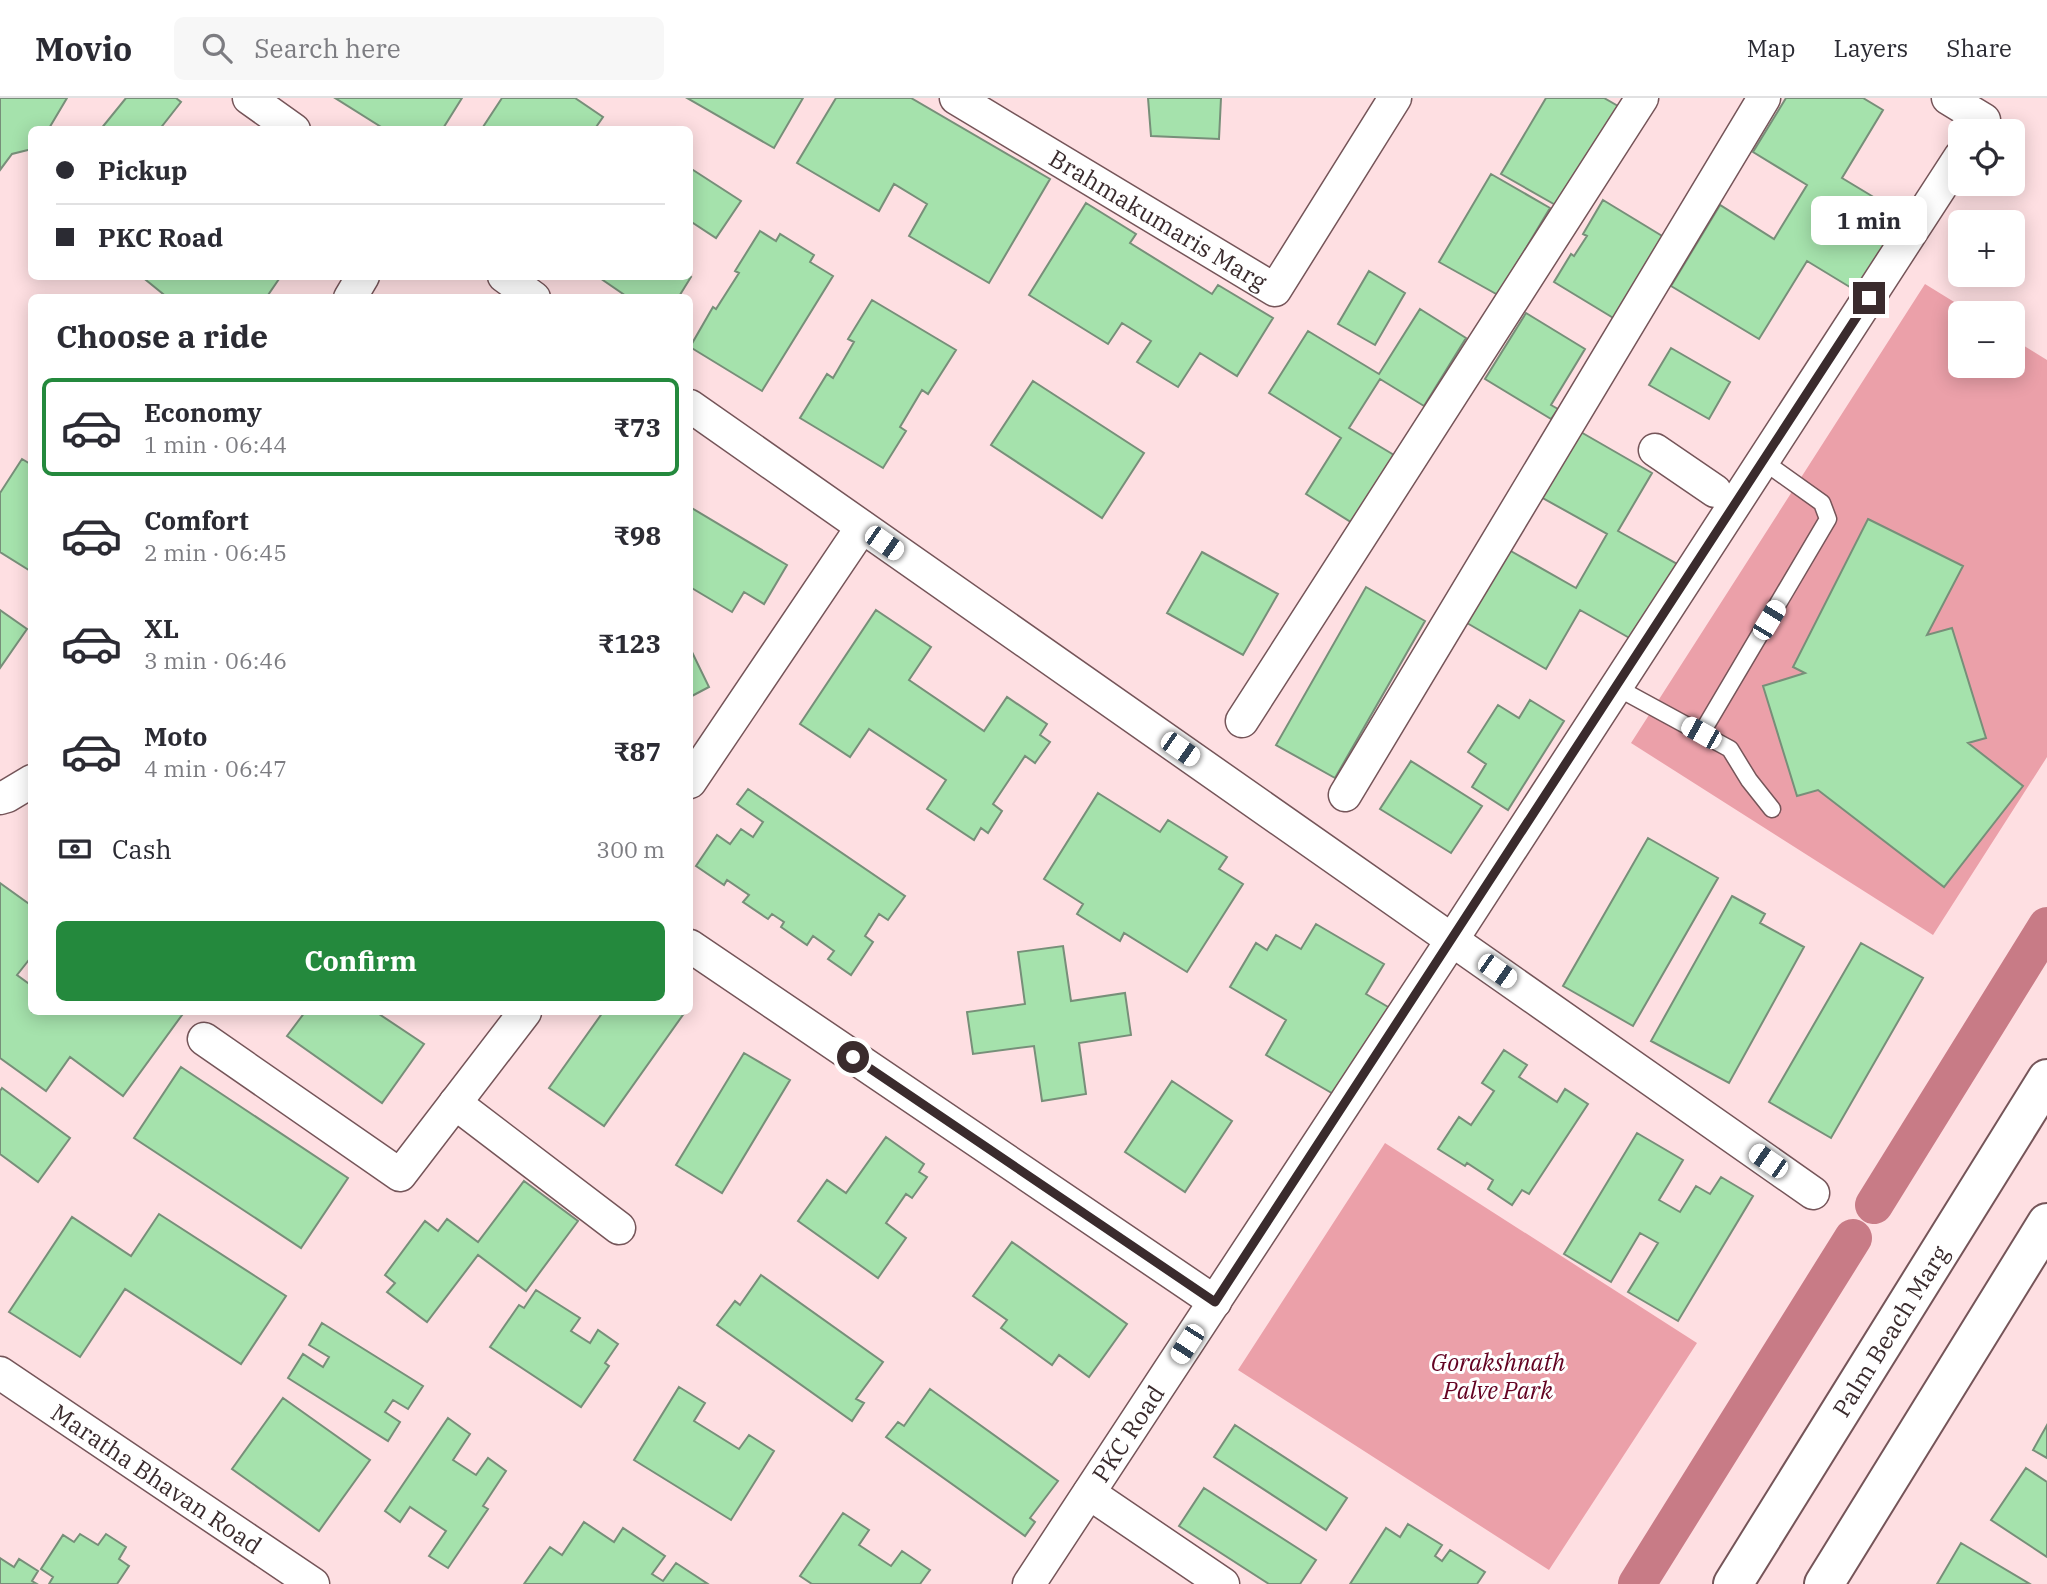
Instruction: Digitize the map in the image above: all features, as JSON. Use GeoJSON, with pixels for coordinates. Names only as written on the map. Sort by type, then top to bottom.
{"type":"FeatureCollection","features":[{"type":"Feature","properties":{"kind":"main road","name":"Palm Beach Marg"},"geometry":{"type":"LineString","coordinates":[[1733,1584],[2047,1079]]}},
{"type":"Feature","properties":{"kind":"main road"},"geometry":{"type":"LineString","coordinates":[[1824,1584],[2047,1223]]}},
{"type":"Feature","properties":{"kind":"street"},"geometry":{"type":"LineString","coordinates":[[249,98],[288,126]]}},
{"type":"Feature","properties":{"kind":"street","name":"Brahmakumaris Marg"},"geometry":{"type":"LineString","coordinates":[[956,98],[1275,290],[1395,98]]}},
{"type":"Feature","properties":{"kind":"street"},"geometry":{"type":"LineString","coordinates":[[1242,720],[1642,98]]}},
{"type":"Feature","properties":{"kind":"street"},"geometry":{"type":"LineString","coordinates":[[1345,794],[1764,98]]}},
{"type":"Feature","properties":{"kind":"street"},"geometry":{"type":"LineString","coordinates":[[1948,98],[1986,116]]}},
{"type":"Feature","properties":{"kind":"street","name":"PKC Road"},"geometry":{"type":"LineString","coordinates":[[1029,1584],[1452,940],[1948,176]]}},
{"type":"Feature","properties":{"kind":"street"},"geometry":{"type":"LineString","coordinates":[[509,280],[529,294]]}},
{"type":"Feature","properties":{"kind":"street"},"geometry":{"type":"LineString","coordinates":[[693,408],[1813,1192]]}},
{"type":"Feature","properties":{"kind":"street"},"geometry":{"type":"LineString","coordinates":[[1655,450],[1715,491]]}},
{"type":"Feature","properties":{"kind":"street"},"geometry":{"type":"LineString","coordinates":[[693,778],[862,527]]}},
{"type":"Feature","properties":{"kind":"street"},"geometry":{"type":"LineString","coordinates":[[0,797],[28,783]]}},
{"type":"Feature","properties":{"kind":"street"},"geometry":{"type":"LineString","coordinates":[[693,949],[1215,1302]]}},
{"type":"Feature","properties":{"kind":"street"},"geometry":{"type":"LineString","coordinates":[[204,1039],[400,1175],[523,1015]]}},
{"type":"Feature","properties":{"kind":"street"},"geometry":{"type":"LineString","coordinates":[[455,1103],[620,1228]]}},
{"type":"Feature","properties":{"kind":"street","name":"Maratha Bhavan Road"},"geometry":{"type":"LineString","coordinates":[[0,1373],[313,1584]]}},
{"type":"Feature","properties":{"kind":"street"},"geometry":{"type":"LineString","coordinates":[[1089,1493],[1223,1584]]}},
{"type":"Feature","properties":{"kind":"lane"},"geometry":{"type":"LineString","coordinates":[[1701,733],[1828,519],[1822,503],[1763,461]]}},
{"type":"Feature","properties":{"kind":"lane"},"geometry":{"type":"LineString","coordinates":[[1616,687],[1730,749],[1749,780],[1772,809]]}},
{"type":"Feature","properties":{"kind":"green space"},"geometry":{"type":"Polygon","coordinates":[[[1925,284],[1953,301],[1948,301],[1948,378],[2025,378],[2025,346],[2047,360],[2047,757],[1933,935],[1631,743],[1925,284]]]}},
{"type":"Feature","properties":{"kind":"green space","name":"Gorakshnath Palve Park"},"geometry":{"type":"Polygon","coordinates":[[[1385,1143],[1697,1343],[1549,1570],[1238,1370],[1385,1143]]]}},
{"type":"Feature","properties":{"kind":"building"},"geometry":{"type":"Polygon","coordinates":[[[0,98],[67,98],[50,126],[28,126],[28,150],[12,154],[0,170],[0,98]]]}},
{"type":"Feature","properties":{"kind":"building"},"geometry":{"type":"Polygon","coordinates":[[[126,98],[176,98],[181,102],[162,126],[103,126],[126,98]]]}},
{"type":"Feature","properties":{"kind":"building"},"geometry":{"type":"Polygon","coordinates":[[[335,98],[462,98],[444,126],[380,126],[335,98]]]}},
{"type":"Feature","properties":{"kind":"building"},"geometry":{"type":"Polygon","coordinates":[[[502,98],[575,98],[603,117],[597,126],[484,126],[502,98]]]}},
{"type":"Feature","properties":{"kind":"building"},"geometry":{"type":"Polygon","coordinates":[[[687,98],[803,98],[774,148],[687,98]]]}},
{"type":"Feature","properties":{"kind":"building"},"geometry":{"type":"Polygon","coordinates":[[[836,98],[911,98],[1050,179],[989,283],[909,236],[927,204],[894,184],[879,211],[797,163],[836,98]]]}},
{"type":"Feature","properties":{"kind":"building"},"geometry":{"type":"Polygon","coordinates":[[[1148,98],[1221,98],[1219,139],[1151,136],[1148,98]]]}},
{"type":"Feature","properties":{"kind":"building"},"geometry":{"type":"Polygon","coordinates":[[[1546,98],[1604,98],[1618,106],[1559,207],[1501,174],[1546,98]]]}},
{"type":"Feature","properties":{"kind":"building"},"geometry":{"type":"Polygon","coordinates":[[[1786,98],[1863,98],[1883,110],[1842,178],[1905,216],[1858,292],[1807,261],[1759,339],[1671,286],[1720,205],[1774,239],[1807,185],[1753,152],[1786,98]]]}},
{"type":"Feature","properties":{"kind":"building"},"geometry":{"type":"Polygon","coordinates":[[[693,170],[741,201],[716,238],[693,223],[693,170]]]}},
{"type":"Feature","properties":{"kind":"building"},"geometry":{"type":"Polygon","coordinates":[[[1491,174],[1550,208],[1498,295],[1439,262],[1491,174]]]}},
{"type":"Feature","properties":{"kind":"building"},"geometry":{"type":"Polygon","coordinates":[[[1603,200],[1672,242],[1615,319],[1554,282],[1571,254],[1574,256],[1587,236],[1583,234],[1603,200]]]}},
{"type":"Feature","properties":{"kind":"building"},"geometry":{"type":"Polygon","coordinates":[[[1086,203],[1136,234],[1130,243],[1212,294],[1218,285],[1273,318],[1237,376],[1200,353],[1178,387],[1137,362],[1151,341],[1122,323],[1108,344],[1029,295],[1086,203]]]}},
{"type":"Feature","properties":{"kind":"building"},"geometry":{"type":"Polygon","coordinates":[[[760,231],[776,241],[780,234],[814,255],[810,262],[833,276],[762,391],[693,349],[693,342],[713,307],[716,309],[739,273],[735,271],[760,231]]]}},
{"type":"Feature","properties":{"kind":"building"},"geometry":{"type":"Polygon","coordinates":[[[1369,271],[1405,293],[1375,345],[1338,324],[1369,271]]]}},
{"type":"Feature","properties":{"kind":"building"},"geometry":{"type":"Polygon","coordinates":[[[146,280],[278,280],[269,294],[163,294],[146,280]]]}},
{"type":"Feature","properties":{"kind":"building"},"geometry":{"type":"Polygon","coordinates":[[[603,280],[689,280],[680,294],[623,294],[603,280]]]}},
{"type":"Feature","properties":{"kind":"building"},"geometry":{"type":"Polygon","coordinates":[[[872,300],[956,350],[928,394],[922,390],[900,427],[906,431],[883,468],[800,418],[827,374],[833,378],[854,342],[848,339],[872,300]]]}},
{"type":"Feature","properties":{"kind":"building"},"geometry":{"type":"Polygon","coordinates":[[[1420,309],[1466,338],[1424,406],[1380,379],[1349,428],[1404,461],[1362,529],[1306,494],[1341,438],[1269,393],[1308,331],[1379,374],[1420,309]]]}},
{"type":"Feature","properties":{"kind":"building"},"geometry":{"type":"Polygon","coordinates":[[[1526,313],[1585,349],[1551,405],[1558,409],[1551,419],[1485,379],[1526,313]]]}},
{"type":"Feature","properties":{"kind":"building"},"geometry":{"type":"Polygon","coordinates":[[[1671,348],[1730,382],[1709,419],[1649,385],[1671,348]]]}},
{"type":"Feature","properties":{"kind":"building"},"geometry":{"type":"Polygon","coordinates":[[[1033,381],[1144,453],[1102,518],[991,445],[1033,381]]]}},
{"type":"Feature","properties":{"kind":"building"},"geometry":{"type":"Polygon","coordinates":[[[1579,431],[1652,473],[1618,531],[1677,564],[1633,640],[1580,610],[1546,669],[1467,623],[1509,550],[1576,588],[1607,534],[1541,497],[1579,431]]]}},
{"type":"Feature","properties":{"kind":"building"},"geometry":{"type":"Polygon","coordinates":[[[22,459],[28,463],[28,570],[0,552],[0,493],[22,459]]]}},
{"type":"Feature","properties":{"kind":"building"},"geometry":{"type":"Polygon","coordinates":[[[693,509],[787,565],[764,604],[744,592],[732,612],[693,589],[693,509]]]}},
{"type":"Feature","properties":{"kind":"building"},"geometry":{"type":"Polygon","coordinates":[[[1868,519],[1963,566],[1927,635],[1952,628],[1986,738],[1968,743],[2023,786],[1944,887],[1818,790],[1797,796],[1763,686],[1805,673],[1793,667],[1868,519]]]}},
{"type":"Feature","properties":{"kind":"building"},"geometry":{"type":"Polygon","coordinates":[[[1202,552],[1278,594],[1243,655],[1167,613],[1202,552]]]}},
{"type":"Feature","properties":{"kind":"building"},"geometry":{"type":"Polygon","coordinates":[[[1366,587],[1425,621],[1335,778],[1276,745],[1366,587]]]}},
{"type":"Feature","properties":{"kind":"building"},"geometry":{"type":"Polygon","coordinates":[[[0,610],[27,629],[0,668],[0,610]]]}},
{"type":"Feature","properties":{"kind":"building"},"geometry":{"type":"Polygon","coordinates":[[[876,610],[931,647],[909,680],[984,731],[1007,697],[1047,724],[1040,735],[1050,742],[1035,763],[1025,756],[993,804],[1002,811],[988,833],[981,828],[974,840],[927,809],[946,780],[869,729],[850,757],[800,724],[876,610]]]}},
{"type":"Feature","properties":{"kind":"building"},"geometry":{"type":"Polygon","coordinates":[[[693,654],[709,687],[693,695],[693,654]]]}},
{"type":"Feature","properties":{"kind":"building"},"geometry":{"type":"Polygon","coordinates":[[[1530,700],[1564,721],[1508,810],[1472,787],[1486,764],[1468,752],[1498,705],[1519,718],[1530,700]]]}},
{"type":"Feature","properties":{"kind":"building"},"geometry":{"type":"Polygon","coordinates":[[[1411,761],[1482,806],[1451,853],[1380,809],[1411,761]]]}},
{"type":"Feature","properties":{"kind":"building"},"geometry":{"type":"Polygon","coordinates":[[[748,789],[905,896],[888,920],[879,914],[865,936],[873,942],[851,975],[828,959],[834,951],[813,936],[807,945],[781,927],[784,922],[772,914],[768,919],[743,902],[749,895],[727,880],[724,885],[696,866],[717,835],[730,844],[741,829],[753,837],[763,822],[737,804],[748,789]]]}},
{"type":"Feature","properties":{"kind":"building"},"geometry":{"type":"Polygon","coordinates":[[[1098,793],[1160,832],[1168,820],[1227,857],[1219,869],[1243,884],[1187,972],[1124,933],[1120,941],[1077,914],[1083,904],[1044,879],[1098,793]]]}},
{"type":"Feature","properties":{"kind":"building"},"geometry":{"type":"Polygon","coordinates":[[[1648,838],[1718,878],[1633,1026],[1563,986],[1648,838]]]}},
{"type":"Feature","properties":{"kind":"building"},"geometry":{"type":"Polygon","coordinates":[[[0,883],[28,903],[28,961],[17,975],[28,983],[28,1015],[182,1015],[123,1096],[70,1057],[46,1091],[0,1058],[0,883]]]}},
{"type":"Feature","properties":{"kind":"building"},"geometry":{"type":"Polygon","coordinates":[[[1732,896],[1765,914],[1760,923],[1804,947],[1729,1083],[1651,1041],[1732,896]]]}},
{"type":"Feature","properties":{"kind":"building"},"geometry":{"type":"Polygon","coordinates":[[[1316,924],[1384,964],[1366,994],[1395,1011],[1342,1099],[1266,1055],[1286,1020],[1230,987],[1256,943],[1267,950],[1276,935],[1301,949],[1316,924]]]}},
{"type":"Feature","properties":{"kind":"building"},"geometry":{"type":"Polygon","coordinates":[[[1861,943],[1923,978],[1831,1138],[1769,1102],[1861,943]]]}},
{"type":"Feature","properties":{"kind":"building"},"geometry":{"type":"Polygon","coordinates":[[[1063,946],[1071,1001],[1125,993],[1131,1035],[1079,1043],[1086,1094],[1042,1101],[1034,1046],[973,1054],[967,1012],[1025,1004],[1018,952],[1063,946]]]}},
{"type":"Feature","properties":{"kind":"building"},"geometry":{"type":"Polygon","coordinates":[[[303,1015],[380,1015],[424,1044],[382,1103],[287,1036],[303,1015]]]}},
{"type":"Feature","properties":{"kind":"building"},"geometry":{"type":"Polygon","coordinates":[[[601,1015],[683,1015],[604,1126],[549,1088],[601,1015]]]}},
{"type":"Feature","properties":{"kind":"building"},"geometry":{"type":"Polygon","coordinates":[[[1504,1050],[1527,1065],[1519,1077],[1557,1102],[1565,1089],[1588,1104],[1529,1194],[1522,1190],[1512,1205],[1488,1189],[1493,1180],[1438,1149],[1459,1117],[1471,1125],[1494,1091],[1482,1083],[1504,1050]]]}},
{"type":"Feature","properties":{"kind":"building"},"geometry":{"type":"Polygon","coordinates":[[[744,1053],[790,1080],[722,1193],[676,1165],[744,1053]]]}},
{"type":"Feature","properties":{"kind":"building"},"geometry":{"type":"Polygon","coordinates":[[[181,1067],[348,1178],[301,1248],[134,1138],[181,1067]]]}},
{"type":"Feature","properties":{"kind":"building"},"geometry":{"type":"Polygon","coordinates":[[[1172,1081],[1232,1121],[1185,1192],[1125,1152],[1172,1081]]]}},
{"type":"Feature","properties":{"kind":"building"},"geometry":{"type":"Polygon","coordinates":[[[2,1088],[70,1138],[38,1182],[0,1154],[2,1088]]]}},
{"type":"Feature","properties":{"kind":"building"},"geometry":{"type":"Polygon","coordinates":[[[1637,1133],[1683,1160],[1659,1200],[1680,1212],[1696,1186],[1710,1194],[1721,1177],[1753,1196],[1678,1321],[1628,1292],[1658,1243],[1640,1233],[1611,1282],[1564,1254],[1637,1133]]]}},
{"type":"Feature","properties":{"kind":"building"},"geometry":{"type":"Polygon","coordinates":[[[886,1137],[924,1164],[919,1172],[927,1177],[912,1198],[906,1194],[886,1223],[906,1238],[878,1278],[798,1221],[827,1180],[846,1193],[886,1137]]]}},
{"type":"Feature","properties":{"kind":"building"},"geometry":{"type":"Polygon","coordinates":[[[524,1181],[578,1221],[526,1291],[478,1255],[427,1322],[387,1292],[395,1283],[385,1275],[425,1221],[438,1231],[447,1219],[478,1242],[524,1181]]]}},
{"type":"Feature","properties":{"kind":"building"},"geometry":{"type":"Polygon","coordinates":[[[159,1214],[286,1296],[241,1364],[125,1289],[80,1357],[9,1312],[72,1217],[131,1256],[159,1214]]]}},
{"type":"Feature","properties":{"kind":"building"},"geometry":{"type":"Polygon","coordinates":[[[1012,1242],[1127,1324],[1089,1377],[1059,1355],[1052,1365],[1001,1328],[1007,1320],[973,1296],[1012,1242]]]}},
{"type":"Feature","properties":{"kind":"building"},"geometry":{"type":"Polygon","coordinates":[[[761,1275],[883,1362],[856,1399],[864,1403],[852,1421],[717,1325],[735,1301],[740,1305],[761,1275]]]}},
{"type":"Feature","properties":{"kind":"building"},"geometry":{"type":"Polygon","coordinates":[[[536,1290],[580,1318],[571,1331],[590,1343],[598,1330],[618,1344],[605,1363],[609,1366],[581,1407],[490,1347],[519,1305],[524,1308],[536,1290]]]}},
{"type":"Feature","properties":{"kind":"building"},"geometry":{"type":"Polygon","coordinates":[[[322,1323],[423,1386],[408,1409],[393,1400],[385,1412],[400,1422],[388,1441],[288,1378],[303,1354],[323,1367],[329,1357],[309,1345],[322,1323]]]}},
{"type":"Feature","properties":{"kind":"building"},"geometry":{"type":"Polygon","coordinates":[[[679,1387],[705,1403],[694,1421],[739,1449],[749,1435],[774,1451],[731,1520],[634,1460],[679,1387]]]}},
{"type":"Feature","properties":{"kind":"building"},"geometry":{"type":"Polygon","coordinates":[[[930,1389],[1058,1481],[1030,1518],[1035,1522],[1025,1536],[886,1437],[898,1422],[904,1426],[930,1389]]]}},
{"type":"Feature","properties":{"kind":"building"},"geometry":{"type":"Polygon","coordinates":[[[283,1398],[370,1460],[319,1531],[232,1469],[283,1398]]]}},
{"type":"Feature","properties":{"kind":"building"},"geometry":{"type":"Polygon","coordinates":[[[448,1418],[470,1434],[453,1460],[476,1475],[488,1458],[506,1471],[483,1506],[488,1509],[448,1568],[429,1556],[446,1531],[410,1507],[400,1522],[385,1511],[448,1418]]]}},
{"type":"Feature","properties":{"kind":"building"},"geometry":{"type":"Polygon","coordinates":[[[1235,1425],[1347,1498],[1326,1530],[1214,1457],[1235,1425]]]}},
{"type":"Feature","properties":{"kind":"building"},"geometry":{"type":"Polygon","coordinates":[[[2047,1425],[2047,1458],[2033,1450],[2047,1425]]]}},
{"type":"Feature","properties":{"kind":"building"},"geometry":{"type":"Polygon","coordinates":[[[2026,1468],[2047,1482],[2047,1557],[1991,1520],[2026,1468]]]}},
{"type":"Feature","properties":{"kind":"building"},"geometry":{"type":"Polygon","coordinates":[[[1204,1488],[1316,1560],[1300,1584],[1269,1584],[1179,1526],[1204,1488]]]}},
{"type":"Feature","properties":{"kind":"building"},"geometry":{"type":"Polygon","coordinates":[[[843,1513],[869,1530],[859,1545],[891,1566],[902,1551],[930,1570],[920,1584],[812,1584],[800,1576],[843,1513]]]}},
{"type":"Feature","properties":{"kind":"building"},"geometry":{"type":"Polygon","coordinates":[[[584,1522],[614,1542],[623,1528],[665,1556],[652,1574],[663,1581],[676,1563],[708,1584],[524,1584],[550,1547],[562,1555],[584,1522]]]}},
{"type":"Feature","properties":{"kind":"building"},"geometry":{"type":"Polygon","coordinates":[[[1408,1524],[1442,1545],[1435,1556],[1442,1561],[1450,1550],[1485,1572],[1477,1584],[1350,1584],[1386,1528],[1400,1537],[1408,1524]]]}},
{"type":"Feature","properties":{"kind":"building"},"geometry":{"type":"Polygon","coordinates":[[[80,1534],[98,1545],[106,1534],[126,1547],[119,1559],[129,1566],[117,1584],[49,1584],[53,1577],[41,1569],[63,1535],[74,1542],[80,1534]]]}},
{"type":"Feature","properties":{"kind":"building"},"geometry":{"type":"Polygon","coordinates":[[[1961,1543],[2030,1584],[1937,1584],[1961,1543]]]}},
{"type":"Feature","properties":{"kind":"building"},"geometry":{"type":"Polygon","coordinates":[[[0,1558],[14,1567],[19,1559],[38,1571],[32,1581],[37,1584],[0,1584],[0,1558]]]}},
{"type":"Feature","properties":{"kind":"waterway"},"geometry":{"type":"LineString","coordinates":[[1874,1205],[2047,926]]}},
{"type":"Feature","properties":{"kind":"waterway"},"geometry":{"type":"LineString","coordinates":[[1637,1584],[1853,1238]]}},
{"type":"Feature","properties":{"kind":"route"},"geometry":{"type":"LineString","coordinates":[[853,1057],[1215,1302],[1869,298]]}}]}
